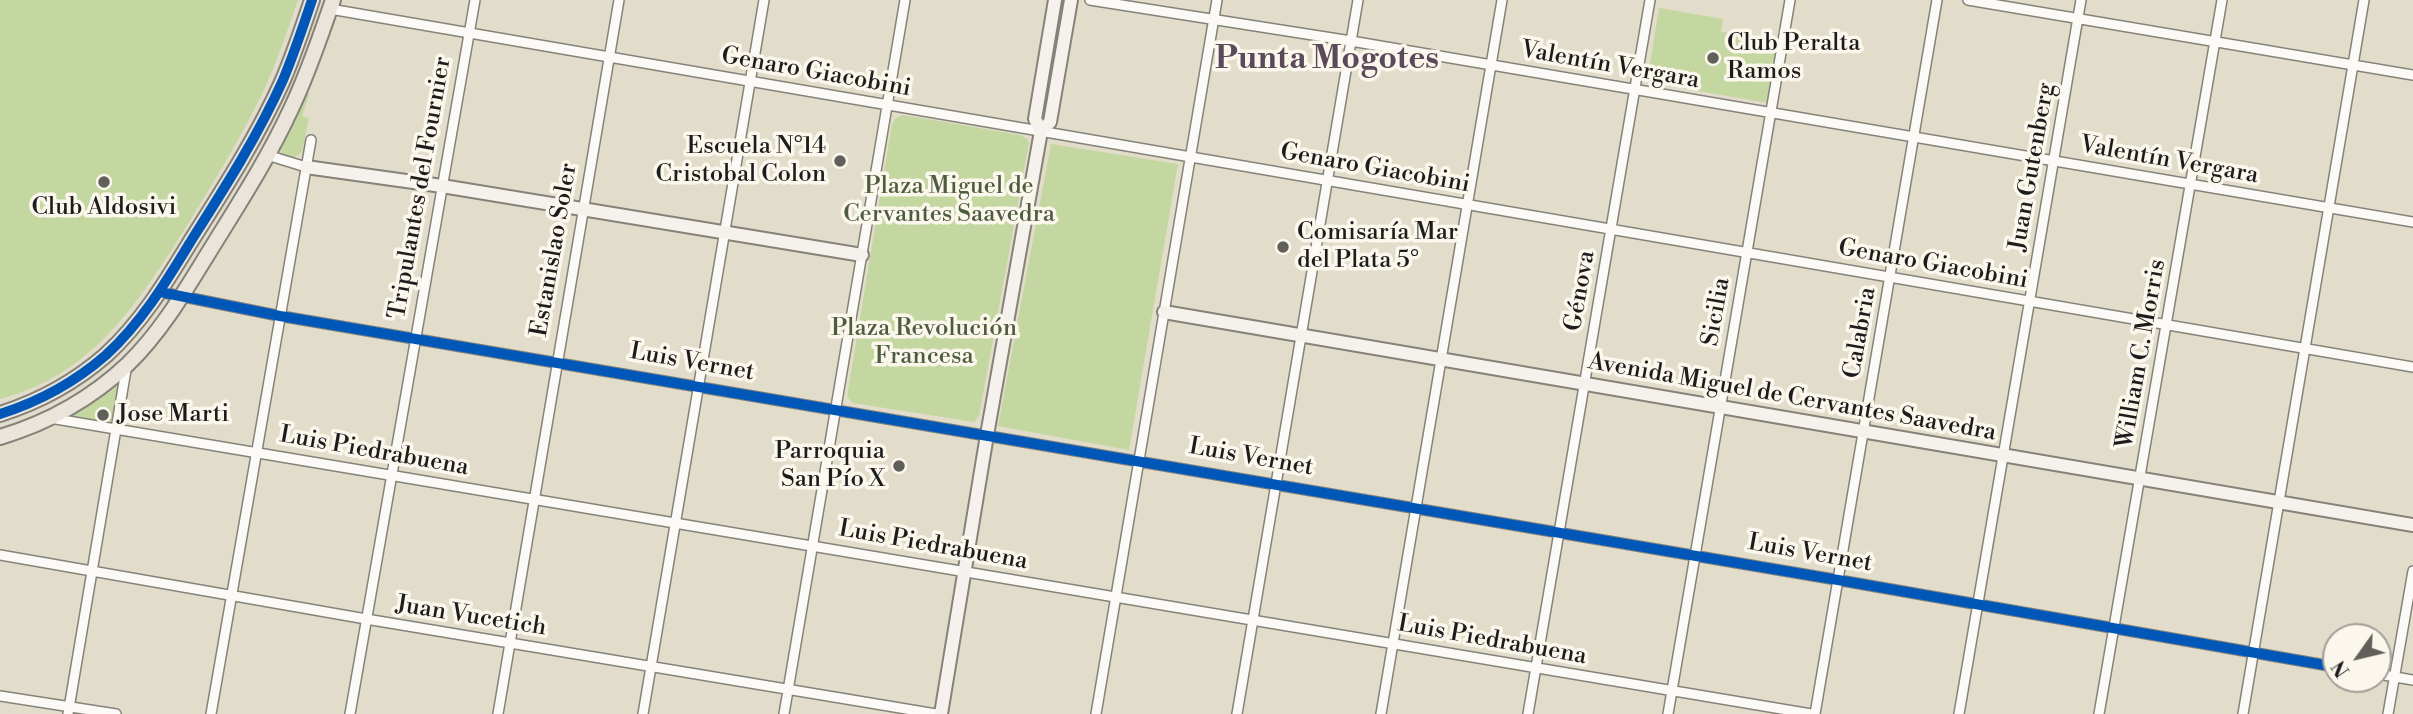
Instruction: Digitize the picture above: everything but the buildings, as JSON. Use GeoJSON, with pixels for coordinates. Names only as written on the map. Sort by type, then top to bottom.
{"type":"FeatureCollection","features":[{"type":"Feature","properties":{"kind":"main road"},"geometry":{"type":"LineString","coordinates":[[0,414],[52,393],[89,369],[121,340],[160,292],[261,125],[282,80],[312,0]]}},
{"type":"Feature","properties":{"kind":"main road"},"geometry":{"type":"LineString","coordinates":[[0,437],[49,418],[89,394],[127,364],[155,333],[181,297],[267,155],[296,99],[331,5]]}},
{"type":"Feature","properties":{"kind":"street","name":"Tripulantes del Fournier"},"geometry":{"type":"LineString","coordinates":[[350,714],[475,0]]}},
{"type":"Feature","properties":{"kind":"street","name":"Estanislao Soler"},"geometry":{"type":"LineString","coordinates":[[498,714],[620,0]]}},
{"type":"Feature","properties":{"kind":"street"},"geometry":{"type":"LineString","coordinates":[[643,714],[764,0]]}},
{"type":"Feature","properties":{"kind":"street"},"geometry":{"type":"LineString","coordinates":[[784,714],[905,0]]}},
{"type":"Feature","properties":{"kind":"street"},"geometry":{"type":"LineString","coordinates":[[1041,131],[1035,119],[1055,0]]}},
{"type":"Feature","properties":{"kind":"street"},"geometry":{"type":"LineString","coordinates":[[938,714],[1041,131],[1050,122],[1071,0]]}},
{"type":"Feature","properties":{"kind":"street","name":"Valentín Vergara"},"geometry":{"type":"LineString","coordinates":[[1090,0],[1351,41],[2413,222]]}},
{"type":"Feature","properties":{"kind":"street"},"geometry":{"type":"LineString","coordinates":[[1096,714],[1217,0]]}},
{"type":"Feature","properties":{"kind":"street"},"geometry":{"type":"LineString","coordinates":[[1237,714],[1358,0]]}},
{"type":"Feature","properties":{"kind":"street"},"geometry":{"type":"LineString","coordinates":[[1381,714],[1502,0]]}},
{"type":"Feature","properties":{"kind":"street","name":"Génova"},"geometry":{"type":"LineString","coordinates":[[1528,714],[1650,0]]}},
{"type":"Feature","properties":{"kind":"street","name":"Sicilia"},"geometry":{"type":"LineString","coordinates":[[1668,714],[1790,0]]}},
{"type":"Feature","properties":{"kind":"street","name":"Calabria"},"geometry":{"type":"LineString","coordinates":[[1813,714],[1937,0]]}},
{"type":"Feature","properties":{"kind":"street"},"geometry":{"type":"LineString","coordinates":[[1968,0],[2413,75]]}},
{"type":"Feature","properties":{"kind":"street","name":"Juan Gutenberg"},"geometry":{"type":"LineString","coordinates":[[1959,714],[2081,0]]}},
{"type":"Feature","properties":{"kind":"street","name":"William C. Morris"},"geometry":{"type":"LineString","coordinates":[[2099,714],[2222,0]]}},
{"type":"Feature","properties":{"kind":"street"},"geometry":{"type":"LineString","coordinates":[[2243,714],[2364,0]]}},
{"type":"Feature","properties":{"kind":"street","name":"Genaro Giacobini"},"geometry":{"type":"LineString","coordinates":[[331,5],[468,33],[2413,367]]}},
{"type":"Feature","properties":{"kind":"street"},"geometry":{"type":"LineString","coordinates":[[211,714],[311,141]]}},
{"type":"Feature","properties":{"kind":"street"},"geometry":{"type":"LineString","coordinates":[[267,155],[306,167],[442,186],[862,255]]}},
{"type":"Feature","properties":{"kind":"street","name":"Luis Vernet"},"geometry":{"type":"LineString","coordinates":[[160,292],[280,316],[1139,460],[2322,664]]}},
{"type":"Feature","properties":{"kind":"street","name":"Avenida Miguel de Cervantes Saavedra"},"geometry":{"type":"LineString","coordinates":[[1164,312],[2413,525]]}},
{"type":"Feature","properties":{"kind":"street"},"geometry":{"type":"LineString","coordinates":[[69,710],[127,364]]}},
{"type":"Feature","properties":{"kind":"street","name":"Luis Piedrabuena"},"geometry":{"type":"LineString","coordinates":[[49,418],[1813,714]]}},
{"type":"Feature","properties":{"kind":"street","name":"Juan Vucetich"},"geometry":{"type":"LineString","coordinates":[[0,555],[938,714]]}},
{"type":"Feature","properties":{"kind":"street"},"geometry":{"type":"LineString","coordinates":[[2388,714],[2413,571]]}},
{"type":"Feature","properties":{"kind":"street"},"geometry":{"type":"LineString","coordinates":[[2392,676],[2413,680]]}},
{"type":"Feature","properties":{"kind":"street"},"geometry":{"type":"LineString","coordinates":[[0,696],[69,710],[116,714]]}},
{"type":"Feature","properties":{"kind":"green space","name":"Club Aldosivi"},"geometry":{"type":"Polygon","coordinates":[[[0,0],[298,0],[272,71],[246,126],[191,219],[134,304],[89,352],[63,372],[33,388],[0,399],[0,0]]]}},
{"type":"Feature","properties":{"kind":"green space"},"geometry":{"type":"Polygon","coordinates":[[[304,0],[281,64],[259,112],[220,181],[174,256],[135,313],[124,326],[84,364],[57,381],[105,344],[145,297],[224,173],[267,94],[304,0]]]}},
{"type":"Feature","properties":{"kind":"green space","name":"Club Peralta Ramos"},"geometry":{"type":"Polygon","coordinates":[[[1659,8],[1723,19],[1721,32],[1778,41],[1768,103],[1647,82],[1659,8]]]}},
{"type":"Feature","properties":{"kind":"green space"},"geometry":{"type":"Polygon","coordinates":[[[306,93],[309,95],[302,116],[309,118],[302,152],[293,158],[282,154],[280,150],[306,93]]]}},
{"type":"Feature","properties":{"kind":"green space"},"geometry":{"type":"Polygon","coordinates":[[[903,115],[1020,135],[1029,143],[979,416],[974,422],[853,403],[847,397],[892,124],[896,118],[903,115]]]}},
{"type":"Feature","properties":{"kind":"green space"},"geometry":{"type":"Polygon","coordinates":[[[1051,144],[1178,164],[1129,450],[998,426],[1051,144]]]}},
{"type":"Feature","properties":{"kind":"green space"},"geometry":{"type":"Polygon","coordinates":[[[121,382],[112,425],[74,418],[74,415],[121,382]]]}},
{"type":"Feature","properties":{"kind":"cycle path"},"geometry":{"type":"LineString","coordinates":[[0,414],[28,404],[82,374],[106,355],[142,315],[216,202],[263,121],[287,70],[312,0]]}},
{"type":"Feature","properties":{"kind":"cycle path"},"geometry":{"type":"LineString","coordinates":[[160,292],[280,316],[2322,665]]}},
{"type":"Feature","properties":{"kind":"place","name":"Club Peralta Ramos"},"geometry":{"type":"Point","coordinates":[1713,58]}},
{"type":"Feature","properties":{"kind":"place","name":"Escuela N°14 Cristobal Colon"},"geometry":{"type":"Point","coordinates":[840,161]}},
{"type":"Feature","properties":{"kind":"place","name":"Club Aldosivi"},"geometry":{"type":"Point","coordinates":[104,182]}},
{"type":"Feature","properties":{"kind":"place","name":"Comisaría Mar del Plata 5°"},"geometry":{"type":"Point","coordinates":[1283,247]}},
{"type":"Feature","properties":{"kind":"place","name":"Jose Marti"},"geometry":{"type":"Point","coordinates":[103,415]}},
{"type":"Feature","properties":{"kind":"place","name":"Parroquia San Pío X"},"geometry":{"type":"Point","coordinates":[899,466]}},
{"type":"Feature","properties":{"kind":"district","name":"Punta Mogotes"},"geometry":{"type":"Point","coordinates":[1327,60]}},
{"type":"Feature","properties":{"kind":"park label","name":"Plaza Miguel de Cervantes Saavedra"},"geometry":{"type":"Point","coordinates":[949,201]}},
{"type":"Feature","properties":{"kind":"park label","name":"Plaza Revolución Francesa"},"geometry":{"type":"Point","coordinates":[924,343]}}]}
